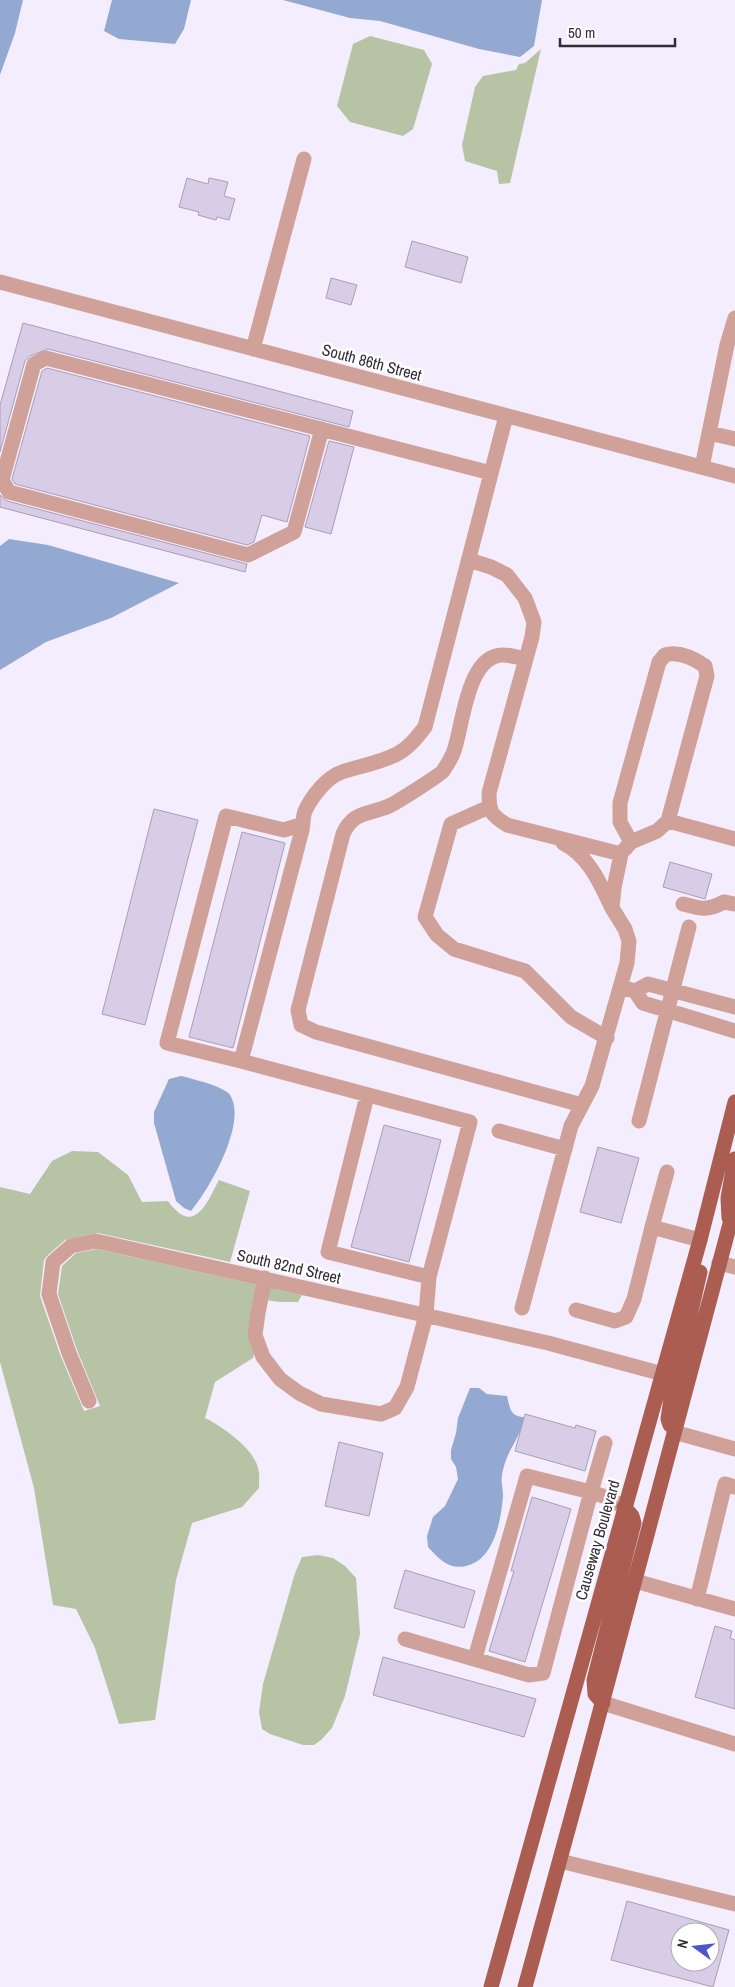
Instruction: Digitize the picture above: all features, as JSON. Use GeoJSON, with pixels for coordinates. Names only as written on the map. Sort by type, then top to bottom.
{"type":"FeatureCollection","features":[{"type":"Feature","properties":{"kind":"main road","name":"Causeway Boulevard"},"geometry":{"type":"LineString","coordinates":[[490,1987],[663,1374],[735,1102]]}},
{"type":"Feature","properties":{"kind":"main road"},"geometry":{"type":"LineString","coordinates":[[729,1227],[728,1198],[735,1159]]}},
{"type":"Feature","properties":{"kind":"main road"},"geometry":{"type":"LineString","coordinates":[[525,1987],[735,1205]]}},
{"type":"Feature","properties":{"kind":"main road"},"geometry":{"type":"LineString","coordinates":[[674,1432],[668,1419],[671,1398],[698,1284],[700,1240]]}},
{"type":"Feature","properties":{"kind":"main road"},"geometry":{"type":"LineString","coordinates":[[602,1703],[595,1694],[594,1680],[634,1523],[632,1516],[624,1507]]}},
{"type":"Feature","properties":{"kind":"street"},"geometry":{"type":"LineString","coordinates":[[253,349],[304,159]]}},
{"type":"Feature","properties":{"kind":"street","name":"South 86th Street"},"geometry":{"type":"LineString","coordinates":[[0,282],[735,476]]}},
{"type":"Feature","properties":{"kind":"street"},"geometry":{"type":"LineString","coordinates":[[702,467],[735,318]]}},
{"type":"Feature","properties":{"kind":"street"},"geometry":{"type":"LineString","coordinates":[[322,429],[294,532],[248,555],[9,492],[2,480],[34,364],[46,358],[322,429],[491,473]]}},
{"type":"Feature","properties":{"kind":"street"},"geometry":{"type":"LineString","coordinates":[[241,1061],[305,812],[318,792],[332,778],[340,773],[372,764],[397,754],[408,747],[425,727],[506,416]]}},
{"type":"Feature","properties":{"kind":"street"},"geometry":{"type":"LineString","coordinates":[[709,433],[735,439]]}},
{"type":"Feature","properties":{"kind":"street"},"geometry":{"type":"LineString","coordinates":[[468,560],[491,567],[507,576],[525,598],[534,622],[532,637],[489,793],[489,807],[493,816],[507,825],[546,835],[626,848],[657,831],[668,821],[707,676],[705,666],[696,660],[673,653],[665,655],[659,662],[620,803],[620,822],[626,848],[614,888],[612,908]]}},
{"type":"Feature","properties":{"kind":"street"},"geometry":{"type":"LineString","coordinates":[[526,659],[502,655],[487,661],[475,675],[465,706],[454,753],[442,772],[389,806],[348,822],[342,834],[298,1010],[301,1025],[316,1032],[582,1104]]}},
{"type":"Feature","properties":{"kind":"street"},"geometry":{"type":"LineString","coordinates":[[489,807],[452,824],[425,916],[437,935],[454,949],[525,972],[571,1017],[607,1038]]}},
{"type":"Feature","properties":{"kind":"street"},"geometry":{"type":"LineString","coordinates":[[265,1278],[255,1335],[262,1357],[280,1379],[298,1393],[320,1404],[380,1414],[396,1408],[407,1387],[426,1315],[429,1277],[470,1122],[167,1043],[226,816],[284,830],[303,824]]}},
{"type":"Feature","properties":{"kind":"street"},"geometry":{"type":"LineString","coordinates":[[668,821],[735,839]]}},
{"type":"Feature","properties":{"kind":"street"},"geometry":{"type":"LineString","coordinates":[[522,1308],[572,1126],[592,1086],[607,1038],[628,989],[627,964],[629,941],[625,928],[584,858],[570,847],[546,835]]}},
{"type":"Feature","properties":{"kind":"street"},"geometry":{"type":"LineString","coordinates":[[683,904],[703,909],[712,908],[724,902],[735,904]]}},
{"type":"Feature","properties":{"kind":"street"},"geometry":{"type":"LineString","coordinates":[[639,1120],[689,926]]}},
{"type":"Feature","properties":{"kind":"street"},"geometry":{"type":"LineString","coordinates":[[628,989],[648,984],[735,1007]]}},
{"type":"Feature","properties":{"kind":"street"},"geometry":{"type":"LineString","coordinates":[[628,989],[643,1003],[735,1031]]}},
{"type":"Feature","properties":{"kind":"street"},"geometry":{"type":"LineString","coordinates":[[367,1096],[328,1252],[429,1277]]}},
{"type":"Feature","properties":{"kind":"street"},"geometry":{"type":"LineString","coordinates":[[499,1131],[565,1149]]}},
{"type":"Feature","properties":{"kind":"street"},"geometry":{"type":"LineString","coordinates":[[576,1310],[615,1321],[626,1317],[634,1299],[667,1172]]}},
{"type":"Feature","properties":{"kind":"street"},"geometry":{"type":"LineString","coordinates":[[652,1227],[700,1240]]}},
{"type":"Feature","properties":{"kind":"street","name":"South 82nd Street"},"geometry":{"type":"LineString","coordinates":[[89,1401],[69,1352],[49,1294],[53,1262],[71,1246],[96,1241],[548,1343],[663,1374]]}},
{"type":"Feature","properties":{"kind":"street"},"geometry":{"type":"LineString","coordinates":[[719,1263],[735,1267]]}},
{"type":"Feature","properties":{"kind":"street"},"geometry":{"type":"LineString","coordinates":[[674,1432],[735,1449]]}},
{"type":"Feature","properties":{"kind":"street"},"geometry":{"type":"LineString","coordinates":[[405,1639],[529,1675],[543,1673],[605,1443]]}},
{"type":"Feature","properties":{"kind":"street"},"geometry":{"type":"LineString","coordinates":[[475,1658],[527,1476],[591,1492],[606,1497],[624,1507]]}},
{"type":"Feature","properties":{"kind":"street"},"geometry":{"type":"LineString","coordinates":[[698,1598],[725,1484],[735,1487]]}},
{"type":"Feature","properties":{"kind":"street"},"geometry":{"type":"LineString","coordinates":[[635,1581],[735,1609]]}},
{"type":"Feature","properties":{"kind":"street"},"geometry":{"type":"LineString","coordinates":[[602,1703],[735,1744]]}},
{"type":"Feature","properties":{"kind":"street"},"geometry":{"type":"LineString","coordinates":[[560,1861],[735,1904]]}},
{"type":"Feature","properties":{"kind":"green space"},"geometry":{"type":"Polygon","coordinates":[[[370,36],[424,50],[432,64],[413,129],[403,136],[350,122],[337,106],[353,44],[370,36]]]}},
{"type":"Feature","properties":{"kind":"green space"},"geometry":{"type":"Polygon","coordinates":[[[541,49],[510,183],[499,184],[497,171],[465,161],[462,145],[475,87],[483,76],[516,70],[519,64],[525,63],[541,49]]]}},
{"type":"Feature","properties":{"kind":"green space"},"geometry":{"type":"Polygon","coordinates":[[[72,1151],[98,1152],[128,1175],[142,1202],[168,1201],[179,1213],[186,1216],[193,1216],[204,1207],[219,1180],[250,1191],[230,1262],[98,1233],[65,1240],[47,1256],[44,1260],[40,1296],[60,1354],[84,1411],[100,1406],[77,1350],[58,1294],[62,1266],[76,1253],[97,1249],[302,1295],[298,1302],[265,1300],[253,1358],[215,1382],[205,1418],[228,1432],[250,1453],[259,1470],[259,1488],[242,1507],[192,1523],[176,1580],[155,1720],[119,1724],[95,1648],[76,1609],[53,1605],[34,1488],[0,1362],[0,1187],[30,1194],[52,1161],[72,1151]]]}},
{"type":"Feature","properties":{"kind":"green space"},"geometry":{"type":"Polygon","coordinates":[[[318,1555],[333,1558],[345,1566],[356,1578],[360,1634],[345,1696],[332,1728],[314,1745],[303,1745],[270,1734],[262,1729],[259,1712],[263,1684],[295,1573],[302,1557],[318,1555]]]}},
{"type":"Feature","properties":{"kind":"water"},"geometry":{"type":"Polygon","coordinates":[[[0,0],[23,0],[15,33],[0,75],[0,0]]]}},
{"type":"Feature","properties":{"kind":"water"},"geometry":{"type":"Polygon","coordinates":[[[112,0],[191,0],[184,29],[175,44],[119,39],[104,31],[112,0]]]}},
{"type":"Feature","properties":{"kind":"water"},"geometry":{"type":"Polygon","coordinates":[[[283,0],[542,0],[534,46],[520,57],[479,49],[380,21],[350,18],[283,0]]]}},
{"type":"Feature","properties":{"kind":"water"},"geometry":{"type":"Polygon","coordinates":[[[9,539],[48,545],[179,583],[111,618],[46,642],[0,670],[0,546],[9,539]]]}},
{"type":"Feature","properties":{"kind":"water"},"geometry":{"type":"Polygon","coordinates":[[[181,1076],[207,1083],[227,1092],[234,1107],[234,1122],[224,1155],[207,1188],[191,1211],[176,1201],[154,1123],[154,1112],[169,1079],[181,1076]]]}},
{"type":"Feature","properties":{"kind":"water"},"geometry":{"type":"Polygon","coordinates":[[[470,1388],[479,1388],[487,1394],[507,1396],[510,1408],[514,1414],[525,1417],[505,1462],[502,1478],[502,1506],[494,1538],[483,1556],[476,1562],[460,1567],[449,1565],[436,1556],[428,1547],[427,1536],[433,1517],[445,1506],[458,1479],[456,1467],[451,1459],[451,1450],[458,1418],[470,1388]]]}},
{"type":"Feature","properties":{"kind":"building"},"geometry":{"type":"Polygon","coordinates":[[[187,178],[208,184],[209,178],[228,182],[224,196],[235,199],[229,220],[217,217],[216,220],[198,215],[199,212],[179,207],[187,178]]]}},
{"type":"Feature","properties":{"kind":"building"},"geometry":{"type":"Polygon","coordinates":[[[412,241],[468,257],[461,283],[405,267],[412,241]]]}},
{"type":"Feature","properties":{"kind":"building"},"geometry":{"type":"Polygon","coordinates":[[[331,278],[357,285],[351,305],[326,298],[331,278]]]}},
{"type":"Feature","properties":{"kind":"building"},"geometry":{"type":"Polygon","coordinates":[[[23,323],[353,411],[349,427],[48,349],[30,356],[25,361],[0,452],[0,405],[23,323]]]}},
{"type":"Feature","properties":{"kind":"building"},"geometry":{"type":"Polygon","coordinates":[[[47,368],[310,436],[287,522],[262,515],[254,542],[247,545],[15,484],[12,479],[42,371],[47,368]]]}},
{"type":"Feature","properties":{"kind":"building"},"geometry":{"type":"Polygon","coordinates":[[[329,441],[354,447],[331,534],[305,527],[329,441]]]}},
{"type":"Feature","properties":{"kind":"building"},"geometry":{"type":"Polygon","coordinates":[[[0,495],[7,501],[247,564],[245,572],[0,507],[0,495]]]}},
{"type":"Feature","properties":{"kind":"building"},"geometry":{"type":"Polygon","coordinates":[[[154,809],[198,820],[145,1025],[102,1014],[154,809]]]}},
{"type":"Feature","properties":{"kind":"building"},"geometry":{"type":"Polygon","coordinates":[[[242,832],[285,843],[233,1048],[189,1037],[242,832]]]}},
{"type":"Feature","properties":{"kind":"building"},"geometry":{"type":"Polygon","coordinates":[[[670,862],[712,874],[705,899],[663,887],[670,862]]]}},
{"type":"Feature","properties":{"kind":"building"},"geometry":{"type":"Polygon","coordinates":[[[384,1125],[441,1140],[409,1262],[351,1247],[384,1125]]]}},
{"type":"Feature","properties":{"kind":"building"},"geometry":{"type":"Polygon","coordinates":[[[598,1147],[639,1158],[621,1223],[580,1212],[598,1147]]]}},
{"type":"Feature","properties":{"kind":"building"},"geometry":{"type":"Polygon","coordinates":[[[525,1414],[575,1428],[576,1425],[596,1431],[585,1471],[515,1451],[525,1414]]]}},
{"type":"Feature","properties":{"kind":"building"},"geometry":{"type":"Polygon","coordinates":[[[339,1442],[383,1453],[369,1516],[325,1506],[339,1442]]]}},
{"type":"Feature","properties":{"kind":"building"},"geometry":{"type":"Polygon","coordinates":[[[532,1497],[571,1509],[525,1662],[489,1651],[514,1571],[511,1571],[532,1497]]]}},
{"type":"Feature","properties":{"kind":"building"},"geometry":{"type":"Polygon","coordinates":[[[405,1570],[475,1591],[464,1628],[394,1608],[405,1570]]]}},
{"type":"Feature","properties":{"kind":"building"},"geometry":{"type":"Polygon","coordinates":[[[715,1626],[732,1631],[730,1638],[735,1640],[735,1709],[695,1697],[715,1626]]]}},
{"type":"Feature","properties":{"kind":"building"},"geometry":{"type":"Polygon","coordinates":[[[383,1657],[536,1699],[524,1737],[373,1695],[383,1657]]]}},
{"type":"Feature","properties":{"kind":"building"},"geometry":{"type":"Polygon","coordinates":[[[627,1901],[701,1922],[670,1922],[670,1972],[717,1972],[713,1987],[611,1960],[627,1901]]]}},
{"type":"Feature","properties":{"kind":"building"},"geometry":{"type":"Polygon","coordinates":[[[720,1927],[729,1930],[720,1962],[720,1927]]]}}]}
